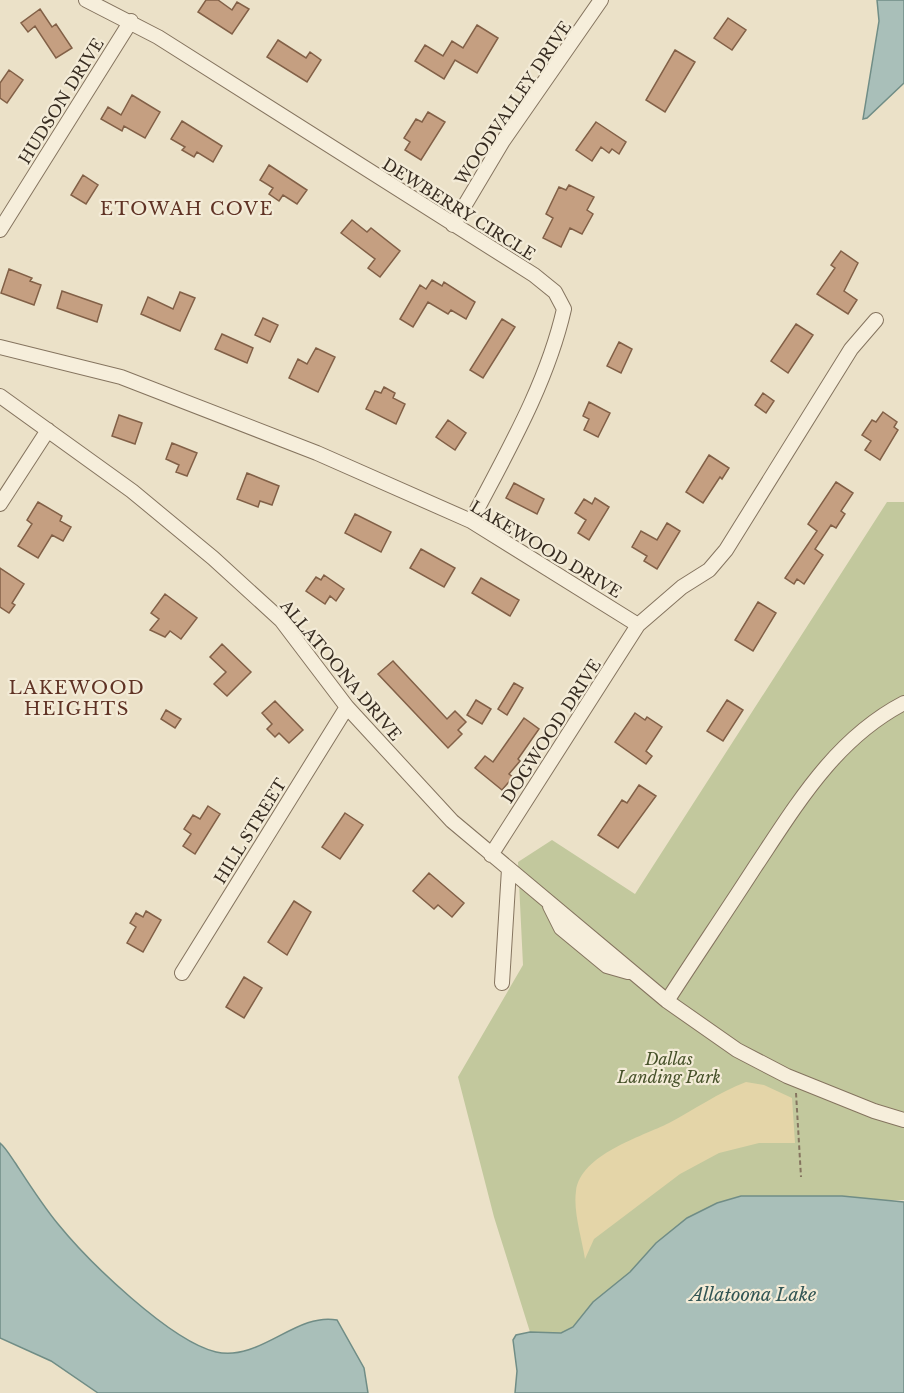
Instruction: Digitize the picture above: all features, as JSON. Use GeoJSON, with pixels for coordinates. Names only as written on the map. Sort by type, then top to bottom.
{"type":"FeatureCollection","features":[{"type":"Feature","properties":{"kind":"street","name":"DEWBERRY CIRCLE"},"geometry":{"type":"LineString","coordinates":[[86,0],[131,21],[534,275],[555,292],[564,309],[557,339],[508,451],[471,521]]}},
{"type":"Feature","properties":{"kind":"street","name":"WOODVALLEY DRIVE"},"geometry":{"type":"LineString","coordinates":[[453,225],[503,141],[601,0]]}},
{"type":"Feature","properties":{"kind":"street","name":"HUDSON DRIVE"},"geometry":{"type":"LineString","coordinates":[[0,230],[131,21]]}},
{"type":"Feature","properties":{"kind":"street"},"geometry":{"type":"LineString","coordinates":[[639,625],[682,587],[710,570],[726,550],[850,349],[876,320]]}},
{"type":"Feature","properties":{"kind":"street","name":"LAKEWOOD DRIVE"},"geometry":{"type":"LineString","coordinates":[[0,348],[122,377],[317,453],[471,521],[639,625]]}},
{"type":"Feature","properties":{"kind":"street","name":"ALLATOONA DRIVE"},"geometry":{"type":"LineString","coordinates":[[0,396],[132,491],[213,558],[273,612],[347,707],[452,821],[548,901],[561,928],[607,966],[634,974],[667,1001],[737,1050],[795,1079],[874,1111],[904,1120]]}},
{"type":"Feature","properties":{"kind":"street"},"geometry":{"type":"LineString","coordinates":[[0,504],[48,430]]}},
{"type":"Feature","properties":{"kind":"street","name":"DOGWOOD DRIVE"},"geometry":{"type":"LineString","coordinates":[[491,855],[639,625]]}},
{"type":"Feature","properties":{"kind":"street"},"geometry":{"type":"LineString","coordinates":[[667,1001],[797,805],[836,753],[867,724],[904,703]]}},
{"type":"Feature","properties":{"kind":"street","name":"HILL STREET"},"geometry":{"type":"LineString","coordinates":[[182,973],[347,707]]}},
{"type":"Feature","properties":{"kind":"street"},"geometry":{"type":"LineString","coordinates":[[502,983],[509,868]]}},
{"type":"Feature","properties":{"kind":"path"},"geometry":{"type":"LineString","coordinates":[[795,1079],[801,1177]]}},
{"type":"Feature","properties":{"kind":"green space","name":"Dallas Landing Park"},"geometry":{"type":"Polygon","coordinates":[[[887,502],[904,502],[904,1200],[806,1202],[612,1288],[593,1302],[573,1327],[562,1333],[530,1332],[494,1217],[458,1077],[523,965],[518,862],[552,840],[635,894],[887,502]]]}},
{"type":"Feature","properties":{"kind":"sand"},"geometry":{"type":"Polygon","coordinates":[[[746,1082],[764,1085],[792,1098],[795,1143],[759,1143],[719,1153],[680,1174],[594,1239],[585,1259],[575,1199],[580,1178],[589,1167],[614,1148],[669,1123],[746,1082]]]}},
{"type":"Feature","properties":{"kind":"water"},"geometry":{"type":"Polygon","coordinates":[[[877,0],[904,0],[904,83],[867,118],[863,119],[879,21],[877,0]]]}},
{"type":"Feature","properties":{"kind":"water"},"geometry":{"type":"Polygon","coordinates":[[[0,1143],[47,1210],[72,1240],[131,1298],[176,1333],[197,1345],[216,1352],[232,1353],[263,1344],[307,1323],[322,1319],[337,1320],[364,1368],[368,1393],[98,1393],[51,1361],[0,1338],[0,1143]]]}},
{"type":"Feature","properties":{"kind":"water","name":"Allatoona Lake"},"geometry":{"type":"Polygon","coordinates":[[[741,1196],[842,1196],[904,1202],[904,1393],[515,1393],[517,1371],[513,1340],[516,1335],[530,1332],[561,1333],[573,1327],[593,1302],[630,1272],[656,1243],[687,1218],[717,1203],[741,1196]]]}},
{"type":"Feature","properties":{"kind":"building"},"geometry":{"type":"Polygon","coordinates":[[[206,0],[218,0],[232,10],[237,2],[249,9],[232,34],[198,12],[206,0]]]}},
{"type":"Feature","properties":{"kind":"building"},"geometry":{"type":"Polygon","coordinates":[[[40,9],[52,27],[56,24],[72,48],[56,58],[35,26],[28,32],[21,23],[40,9]]]}},
{"type":"Feature","properties":{"kind":"building"},"geometry":{"type":"Polygon","coordinates":[[[728,18],[746,30],[732,50],[714,38],[728,18]]]}},
{"type":"Feature","properties":{"kind":"building"},"geometry":{"type":"Polygon","coordinates":[[[477,25],[498,38],[477,73],[455,60],[444,79],[415,61],[425,45],[443,56],[452,41],[463,48],[477,25]]]}},
{"type":"Feature","properties":{"kind":"building"},"geometry":{"type":"Polygon","coordinates":[[[278,40],[306,58],[310,52],[321,60],[307,82],[267,57],[278,40]]]}},
{"type":"Feature","properties":{"kind":"building"},"geometry":{"type":"Polygon","coordinates":[[[675,50],[695,62],[665,112],[646,100],[675,50]]]}},
{"type":"Feature","properties":{"kind":"building"},"geometry":{"type":"Polygon","coordinates":[[[9,70],[23,80],[7,103],[0,98],[0,83],[9,70]]]}},
{"type":"Feature","properties":{"kind":"building"},"geometry":{"type":"Polygon","coordinates":[[[132,95],[160,112],[145,138],[124,126],[122,131],[101,119],[108,107],[121,115],[132,95]]]}},
{"type":"Feature","properties":{"kind":"building"},"geometry":{"type":"Polygon","coordinates":[[[428,112],[445,122],[421,160],[405,150],[410,142],[404,138],[416,119],[422,122],[428,112]]]}},
{"type":"Feature","properties":{"kind":"building"},"geometry":{"type":"Polygon","coordinates":[[[182,121],[222,146],[213,162],[197,152],[194,157],[182,150],[185,147],[171,139],[182,121]]]}},
{"type":"Feature","properties":{"kind":"building"},"geometry":{"type":"Polygon","coordinates":[[[596,122],[626,142],[619,154],[612,149],[609,153],[601,147],[592,161],[576,150],[596,122]]]}},
{"type":"Feature","properties":{"kind":"building"},"geometry":{"type":"Polygon","coordinates":[[[269,165],[307,190],[297,204],[283,195],[279,201],[269,194],[273,188],[260,180],[269,165]]]}},
{"type":"Feature","properties":{"kind":"building"},"geometry":{"type":"Polygon","coordinates":[[[83,175],[98,185],[86,204],[71,195],[83,175]]]}},
{"type":"Feature","properties":{"kind":"building"},"geometry":{"type":"Polygon","coordinates":[[[569,185],[594,197],[587,210],[593,214],[582,234],[570,228],[561,247],[543,238],[553,218],[546,214],[559,187],[566,190],[569,185]]]}},
{"type":"Feature","properties":{"kind":"building"},"geometry":{"type":"Polygon","coordinates":[[[352,220],[367,232],[371,228],[400,251],[380,277],[368,268],[375,259],[341,233],[352,220]]]}},
{"type":"Feature","properties":{"kind":"building"},"geometry":{"type":"Polygon","coordinates":[[[841,251],[858,263],[844,291],[857,300],[848,314],[817,294],[835,268],[831,265],[841,251]]]}},
{"type":"Feature","properties":{"kind":"building"},"geometry":{"type":"Polygon","coordinates":[[[9,269],[32,278],[30,281],[41,285],[34,305],[1,293],[9,269]]]}},
{"type":"Feature","properties":{"kind":"building"},"geometry":{"type":"Polygon","coordinates":[[[432,280],[442,286],[444,282],[475,302],[466,319],[451,310],[448,314],[428,302],[413,327],[400,319],[420,285],[426,289],[432,280]]]}},
{"type":"Feature","properties":{"kind":"building"},"geometry":{"type":"Polygon","coordinates":[[[62,291],[102,305],[97,322],[57,308],[62,291]]]}},
{"type":"Feature","properties":{"kind":"building"},"geometry":{"type":"Polygon","coordinates":[[[180,292],[195,298],[180,331],[141,314],[148,297],[173,309],[180,292]]]}},
{"type":"Feature","properties":{"kind":"building"},"geometry":{"type":"Polygon","coordinates":[[[263,318],[278,325],[270,342],[255,335],[263,318]]]}},
{"type":"Feature","properties":{"kind":"building"},"geometry":{"type":"Polygon","coordinates":[[[502,319],[515,327],[483,378],[470,370],[502,319]]]}},
{"type":"Feature","properties":{"kind":"building"},"geometry":{"type":"Polygon","coordinates":[[[796,324],[813,335],[788,373],[771,361],[796,324]]]}},
{"type":"Feature","properties":{"kind":"building"},"geometry":{"type":"Polygon","coordinates":[[[222,334],[253,348],[247,363],[215,349],[222,334]]]}},
{"type":"Feature","properties":{"kind":"building"},"geometry":{"type":"Polygon","coordinates":[[[619,342],[632,349],[621,373],[607,366],[619,342]]]}},
{"type":"Feature","properties":{"kind":"building"},"geometry":{"type":"Polygon","coordinates":[[[316,348],[335,357],[318,392],[289,378],[298,359],[307,364],[316,348]]]}},
{"type":"Feature","properties":{"kind":"building"},"geometry":{"type":"Polygon","coordinates":[[[384,387],[395,393],[393,398],[405,404],[396,424],[366,409],[375,391],[381,393],[384,387]]]}},
{"type":"Feature","properties":{"kind":"building"},"geometry":{"type":"Polygon","coordinates":[[[763,393],[774,401],[766,413],[755,405],[763,393]]]}},
{"type":"Feature","properties":{"kind":"building"},"geometry":{"type":"Polygon","coordinates":[[[589,402],[610,413],[598,437],[584,430],[589,419],[583,416],[589,402]]]}},
{"type":"Feature","properties":{"kind":"building"},"geometry":{"type":"Polygon","coordinates":[[[883,412],[897,422],[894,427],[898,430],[880,460],[865,450],[871,441],[862,435],[872,420],[876,422],[883,412]]]}},
{"type":"Feature","properties":{"kind":"building"},"geometry":{"type":"Polygon","coordinates":[[[119,415],[142,423],[135,444],[112,436],[119,415]]]}},
{"type":"Feature","properties":{"kind":"building"},"geometry":{"type":"Polygon","coordinates":[[[448,420],[466,433],[455,450],[436,437],[448,420]]]}},
{"type":"Feature","properties":{"kind":"building"},"geometry":{"type":"Polygon","coordinates":[[[172,443],[197,453],[187,476],[176,472],[179,465],[166,459],[172,443]]]}},
{"type":"Feature","properties":{"kind":"building"},"geometry":{"type":"Polygon","coordinates":[[[709,455],[729,468],[722,479],[720,477],[703,503],[686,492],[709,455]]]}},
{"type":"Feature","properties":{"kind":"building"},"geometry":{"type":"Polygon","coordinates":[[[247,473],[279,486],[272,505],[260,501],[258,507],[237,499],[247,473]]]}},
{"type":"Feature","properties":{"kind":"building"},"geometry":{"type":"Polygon","coordinates":[[[836,482],[853,493],[841,511],[845,514],[836,528],[831,525],[815,549],[823,555],[804,584],[797,579],[794,584],[785,578],[817,531],[808,524],[836,482]]]}},
{"type":"Feature","properties":{"kind":"building"},"geometry":{"type":"Polygon","coordinates":[[[514,483],[544,499],[537,514],[506,498],[514,483]]]}},
{"type":"Feature","properties":{"kind":"building"},"geometry":{"type":"Polygon","coordinates":[[[595,498],[609,507],[589,540],[578,533],[586,520],[575,513],[584,499],[592,504],[595,498]]]}},
{"type":"Feature","properties":{"kind":"building"},"geometry":{"type":"Polygon","coordinates":[[[38,502],[62,516],[60,521],[71,527],[63,541],[52,535],[38,558],[18,546],[32,524],[27,520],[38,502]]]}},
{"type":"Feature","properties":{"kind":"building"},"geometry":{"type":"Polygon","coordinates":[[[355,514],[391,532],[381,552],[345,533],[355,514]]]}},
{"type":"Feature","properties":{"kind":"building"},"geometry":{"type":"Polygon","coordinates":[[[667,523],[680,531],[657,569],[644,561],[647,556],[632,547],[641,531],[657,540],[667,523]]]}},
{"type":"Feature","properties":{"kind":"building"},"geometry":{"type":"Polygon","coordinates":[[[421,549],[455,568],[444,587],[410,568],[421,549]]]}},
{"type":"Feature","properties":{"kind":"building"},"geometry":{"type":"Polygon","coordinates":[[[0,568],[24,584],[12,603],[15,605],[9,613],[0,607],[0,568]]]}},
{"type":"Feature","properties":{"kind":"building"},"geometry":{"type":"Polygon","coordinates":[[[324,575],[344,589],[336,601],[330,596],[325,604],[306,591],[316,577],[321,580],[324,575]]]}},
{"type":"Feature","properties":{"kind":"building"},"geometry":{"type":"Polygon","coordinates":[[[481,578],[519,600],[510,616],[472,593],[481,578]]]}},
{"type":"Feature","properties":{"kind":"building"},"geometry":{"type":"Polygon","coordinates":[[[165,594],[197,618],[181,639],[170,631],[165,637],[150,630],[159,619],[151,613],[165,594]]]}},
{"type":"Feature","properties":{"kind":"building"},"geometry":{"type":"Polygon","coordinates":[[[758,602],[776,613],[753,651],[735,640],[758,602]]]}},
{"type":"Feature","properties":{"kind":"building"},"geometry":{"type":"Polygon","coordinates":[[[222,644],[251,672],[227,696],[214,684],[226,672],[210,657],[222,644]]]}},
{"type":"Feature","properties":{"kind":"building"},"geometry":{"type":"Polygon","coordinates":[[[393,661],[447,719],[455,711],[466,722],[458,730],[462,734],[448,748],[378,674],[393,661]]]}},
{"type":"Feature","properties":{"kind":"building"},"geometry":{"type":"Polygon","coordinates":[[[514,683],[523,688],[507,715],[498,709],[514,683]]]}},
{"type":"Feature","properties":{"kind":"building"},"geometry":{"type":"Polygon","coordinates":[[[476,700],[491,709],[482,724],[467,715],[476,700]]]}},
{"type":"Feature","properties":{"kind":"building"},"geometry":{"type":"Polygon","coordinates":[[[727,700],[743,710],[723,741],[707,731],[727,700]]]}},
{"type":"Feature","properties":{"kind":"building"},"geometry":{"type":"Polygon","coordinates":[[[275,701],[303,730],[289,743],[279,733],[275,737],[267,729],[272,724],[262,713],[275,701]]]}},
{"type":"Feature","properties":{"kind":"building"},"geometry":{"type":"Polygon","coordinates":[[[166,710],[181,719],[175,728],[161,719],[166,710]]]}},
{"type":"Feature","properties":{"kind":"building"},"geometry":{"type":"Polygon","coordinates":[[[635,713],[645,720],[647,717],[662,727],[646,751],[652,756],[646,764],[615,742],[635,713]]]}},
{"type":"Feature","properties":{"kind":"building"},"geometry":{"type":"Polygon","coordinates":[[[524,718],[539,729],[518,759],[520,761],[509,774],[513,777],[502,790],[475,768],[485,756],[493,762],[524,718]]]}},
{"type":"Feature","properties":{"kind":"building"},"geometry":{"type":"Polygon","coordinates":[[[639,785],[656,796],[618,848],[598,835],[622,800],[627,803],[639,785]]]}},
{"type":"Feature","properties":{"kind":"building"},"geometry":{"type":"Polygon","coordinates":[[[208,806],[220,814],[195,854],[183,846],[191,834],[184,829],[193,815],[200,819],[208,806]]]}},
{"type":"Feature","properties":{"kind":"building"},"geometry":{"type":"Polygon","coordinates":[[[345,813],[363,825],[340,859],[322,847],[345,813]]]}},
{"type":"Feature","properties":{"kind":"building"},"geometry":{"type":"Polygon","coordinates":[[[429,873],[464,903],[452,917],[438,905],[434,909],[413,891],[429,873]]]}},
{"type":"Feature","properties":{"kind":"building"},"geometry":{"type":"Polygon","coordinates":[[[294,901],[311,912],[287,955],[268,942],[294,901]]]}},
{"type":"Feature","properties":{"kind":"building"},"geometry":{"type":"Polygon","coordinates":[[[146,911],[161,920],[143,952],[127,943],[136,927],[130,923],[136,913],[143,917],[146,911]]]}},
{"type":"Feature","properties":{"kind":"building"},"geometry":{"type":"Polygon","coordinates":[[[244,977],[262,988],[244,1018],[226,1007],[244,977]]]}},
{"type":"Feature","properties":{"kind":"district","name":"ETOWAH COVE"},"geometry":{"type":"Point","coordinates":[187,209]}},
{"type":"Feature","properties":{"kind":"district","name":"LAKEWOOD HEIGHTS"},"geometry":{"type":"Point","coordinates":[77,698]}}]}
